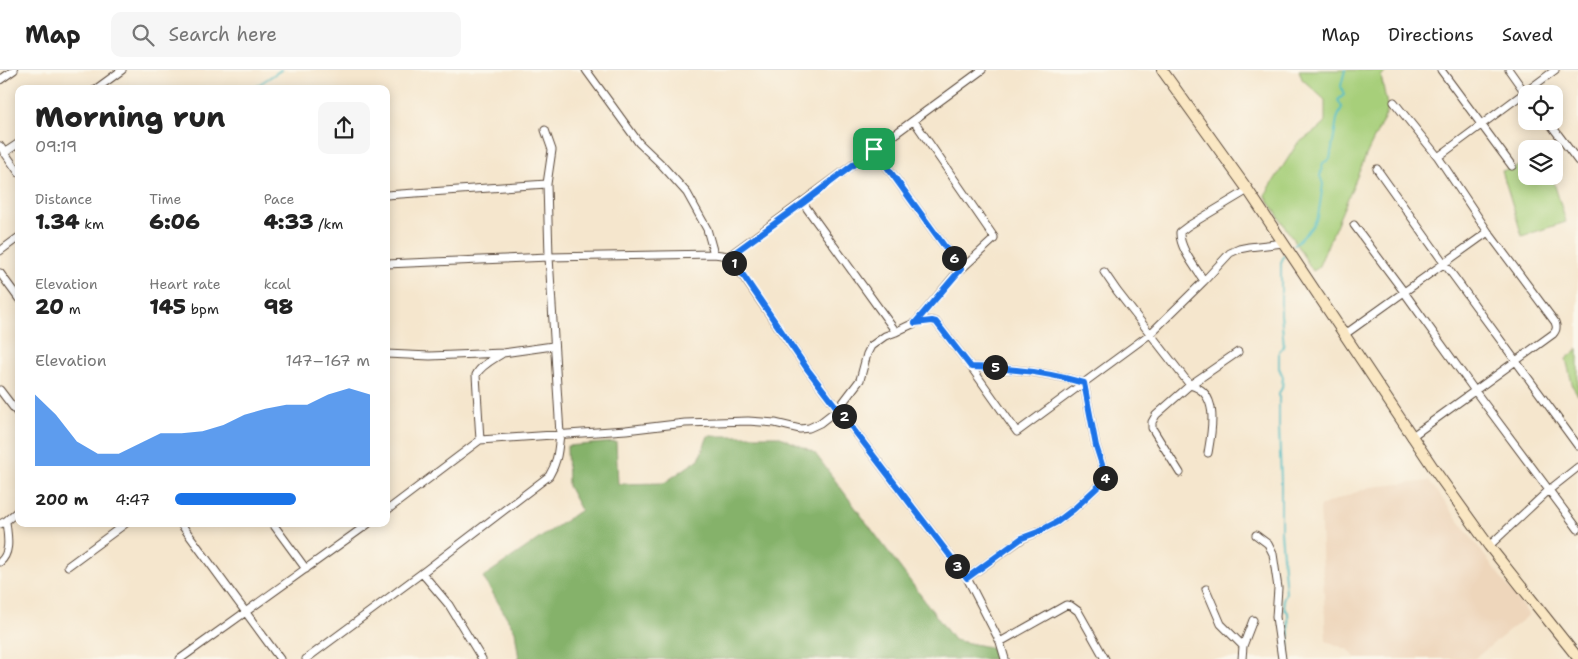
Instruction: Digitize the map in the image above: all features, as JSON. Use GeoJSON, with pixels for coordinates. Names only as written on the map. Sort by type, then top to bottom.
{"type":"FeatureCollection","features":[{"type":"Feature","properties":{"kind":"main road"},"geometry":{"type":"LineString","coordinates":[[1162,70],[1284,243],[1411,437],[1489,546],[1577,655]]}},
{"type":"Feature","properties":{"kind":"street"},"geometry":{"type":"LineString","coordinates":[[0,80],[14,70]]}},
{"type":"Feature","properties":{"kind":"street"},"geometry":{"type":"LineString","coordinates":[[101,85],[122,70]]}},
{"type":"Feature","properties":{"kind":"street"},"geometry":{"type":"LineString","coordinates":[[586,70],[639,143],[688,193],[707,229],[714,254]]}},
{"type":"Feature","properties":{"kind":"street"},"geometry":{"type":"LineString","coordinates":[[390,264],[549,256],[714,254],[730,256],[982,70]]}},
{"type":"Feature","properties":{"kind":"street"},"geometry":{"type":"LineString","coordinates":[[1441,70],[1512,166]]}},
{"type":"Feature","properties":{"kind":"street"},"geometry":{"type":"LineString","coordinates":[[1510,70],[1520,85]]}},
{"type":"Feature","properties":{"kind":"street"},"geometry":{"type":"LineString","coordinates":[[1536,85],[1554,70]]}},
{"type":"Feature","properties":{"kind":"street"},"geometry":{"type":"LineString","coordinates":[[1438,157],[1518,99]]}},
{"type":"Feature","properties":{"kind":"street"},"geometry":{"type":"LineString","coordinates":[[1394,102],[1438,157],[1488,232],[1555,322],[1556,326],[1556,332],[1411,437]]}},
{"type":"Feature","properties":{"kind":"street"},"geometry":{"type":"LineString","coordinates":[[914,121],[994,235],[994,239],[961,269],[915,323]]}},
{"type":"Feature","properties":{"kind":"street"},"geometry":{"type":"LineString","coordinates":[[306,659],[549,476],[556,465],[560,434],[549,256],[547,184],[552,150],[545,130]]}},
{"type":"Feature","properties":{"kind":"street"},"geometry":{"type":"LineString","coordinates":[[1555,130],[1578,161]]}},
{"type":"Feature","properties":{"kind":"street"},"geometry":{"type":"LineString","coordinates":[[15,145],[2,150],[15,168]]}},
{"type":"Feature","properties":{"kind":"street"},"geometry":{"type":"LineString","coordinates":[[874,149],[961,269]]}},
{"type":"Feature","properties":{"kind":"street"},"geometry":{"type":"LineString","coordinates":[[1377,169],[1444,264],[1578,446]]}},
{"type":"Feature","properties":{"kind":"street"},"geometry":{"type":"LineString","coordinates":[[390,195],[547,184]]}},
{"type":"Feature","properties":{"kind":"street"},"geometry":{"type":"LineString","coordinates":[[1204,281],[1182,246],[1179,238],[1180,232],[1248,190]]}},
{"type":"Feature","properties":{"kind":"street"},"geometry":{"type":"LineString","coordinates":[[803,203],[896,332]]}},
{"type":"Feature","properties":{"kind":"street"},"geometry":{"type":"LineString","coordinates":[[1354,225],[1475,392],[1578,529]]}},
{"type":"Feature","properties":{"kind":"street"},"geometry":{"type":"LineString","coordinates":[[1344,335],[1488,232]]}},
{"type":"Feature","properties":{"kind":"street"},"geometry":{"type":"LineString","coordinates":[[0,251],[15,240]]}},
{"type":"Feature","properties":{"kind":"street"},"geometry":{"type":"LineString","coordinates":[[390,508],[480,440],[626,430],[685,423],[748,421],[775,423],[800,429],[810,428],[838,409],[860,380],[871,346],[885,336],[915,323],[936,322],[971,367],[1017,432],[1150,334],[1230,253],[1239,248],[1284,243]]}},
{"type":"Feature","properties":{"kind":"street"},"geometry":{"type":"LineString","coordinates":[[730,256],[808,370],[967,578],[1000,642],[1005,659]]}},
{"type":"Feature","properties":{"kind":"street"},"geometry":{"type":"LineString","coordinates":[[1104,272],[1117,292],[1190,385],[1199,387],[1208,399],[1213,413],[1208,453]]}},
{"type":"Feature","properties":{"kind":"street"},"geometry":{"type":"LineString","coordinates":[[0,273],[15,294]]}},
{"type":"Feature","properties":{"kind":"street"},"geometry":{"type":"LineString","coordinates":[[390,354],[430,356],[503,353],[554,346]]}},
{"type":"Feature","properties":{"kind":"street"},"geometry":{"type":"LineString","coordinates":[[1180,474],[1152,428],[1152,422],[1156,415],[1190,385],[1238,352]]}},
{"type":"Feature","properties":{"kind":"street"},"geometry":{"type":"LineString","coordinates":[[480,440],[476,375],[486,364],[503,353]]}},
{"type":"Feature","properties":{"kind":"street"},"geometry":{"type":"LineString","coordinates":[[971,367],[1005,368],[1060,375],[1084,383]]}},
{"type":"Feature","properties":{"kind":"street"},"geometry":{"type":"LineString","coordinates":[[967,578],[1022,538],[1057,522],[1102,483],[1105,478],[1104,471],[1096,446],[1084,383]]}},
{"type":"Feature","properties":{"kind":"street"},"geometry":{"type":"LineString","coordinates":[[0,390],[15,410]]}},
{"type":"Feature","properties":{"kind":"street"},"geometry":{"type":"LineString","coordinates":[[1489,546],[1549,490],[1578,467]]}},
{"type":"Feature","properties":{"kind":"street"},"geometry":{"type":"LineString","coordinates":[[0,562],[5,558],[7,551],[3,522],[15,513]]}},
{"type":"Feature","properties":{"kind":"street"},"geometry":{"type":"LineString","coordinates":[[68,566],[121,527]]}},
{"type":"Feature","properties":{"kind":"street"},"geometry":{"type":"LineString","coordinates":[[183,527],[280,659]]}},
{"type":"Feature","properties":{"kind":"street"},"geometry":{"type":"LineString","coordinates":[[274,527],[306,569]]}},
{"type":"Feature","properties":{"kind":"street"},"geometry":{"type":"LineString","coordinates":[[180,659],[364,527]]}},
{"type":"Feature","properties":{"kind":"street"},"geometry":{"type":"LineString","coordinates":[[1256,535],[1268,544],[1273,554],[1278,588],[1276,617],[1282,659]]}},
{"type":"Feature","properties":{"kind":"street"},"geometry":{"type":"LineString","coordinates":[[422,573],[450,605],[482,659]]}},
{"type":"Feature","properties":{"kind":"street"},"geometry":{"type":"LineString","coordinates":[[1206,589],[1221,624],[1243,646]]}},
{"type":"Feature","properties":{"kind":"street"},"geometry":{"type":"LineString","coordinates":[[1000,642],[1066,605],[1078,611],[1105,659]]}},
{"type":"Feature","properties":{"kind":"street"},"geometry":{"type":"LineString","coordinates":[[1242,659],[1243,646],[1253,620]]}},
{"type":"Feature","properties":{"kind":"shaded area"},"geometry":{"type":"Polygon","coordinates":[[[1429,481],[1529,615],[1474,659],[1356,659],[1349,650],[1326,641],[1320,506],[1370,487],[1429,481]]]}},
{"type":"Feature","properties":{"kind":"green space"},"geometry":{"type":"Polygon","coordinates":[[[1299,70],[1388,70],[1381,76],[1388,110],[1368,151],[1318,268],[1313,271],[1265,195],[1297,144],[1325,124],[1325,100],[1302,79],[1299,70]]]}},
{"type":"Feature","properties":{"kind":"green space"},"geometry":{"type":"Polygon","coordinates":[[[1518,166],[1518,185],[1555,185],[1566,222],[1522,236],[1502,171],[1518,166]]]}},
{"type":"Feature","properties":{"kind":"green space"},"geometry":{"type":"Polygon","coordinates":[[[1578,349],[1578,395],[1573,387],[1566,359],[1578,349]]]}},
{"type":"Feature","properties":{"kind":"green space"},"geometry":{"type":"Polygon","coordinates":[[[708,436],[778,436],[814,452],[954,640],[994,648],[997,659],[519,659],[515,631],[483,577],[581,510],[568,486],[567,446],[616,442],[618,484],[664,483],[699,459],[708,436]]]}},
{"type":"Feature","properties":{"kind":"waterway"},"geometry":{"type":"LineString","coordinates":[[258,85],[281,70]]}},
{"type":"Feature","properties":{"kind":"waterway"},"geometry":{"type":"LineString","coordinates":[[1294,245],[1311,228],[1318,217],[1323,184],[1320,176],[1323,163],[1330,159],[1337,119],[1342,107],[1338,100],[1344,95],[1341,86],[1345,70]]}},
{"type":"Feature","properties":{"kind":"waterway"},"geometry":{"type":"LineString","coordinates":[[1284,255],[1281,263],[1281,314],[1284,346],[1279,351],[1279,368],[1283,377],[1282,388],[1279,393],[1279,427],[1281,532],[1286,593],[1283,599],[1285,610],[1288,612],[1289,645],[1287,659]]}},
{"type":"Feature","properties":{"kind":"route"},"geometry":{"type":"LineString","coordinates":[[874,149],[961,269],[915,323],[935,321],[971,367],[1005,368],[1060,375],[1084,383],[1096,446],[1104,471],[1105,478],[1102,483],[1074,509],[1057,522],[1022,538],[967,578],[808,370],[730,256],[874,149]]}}]}
